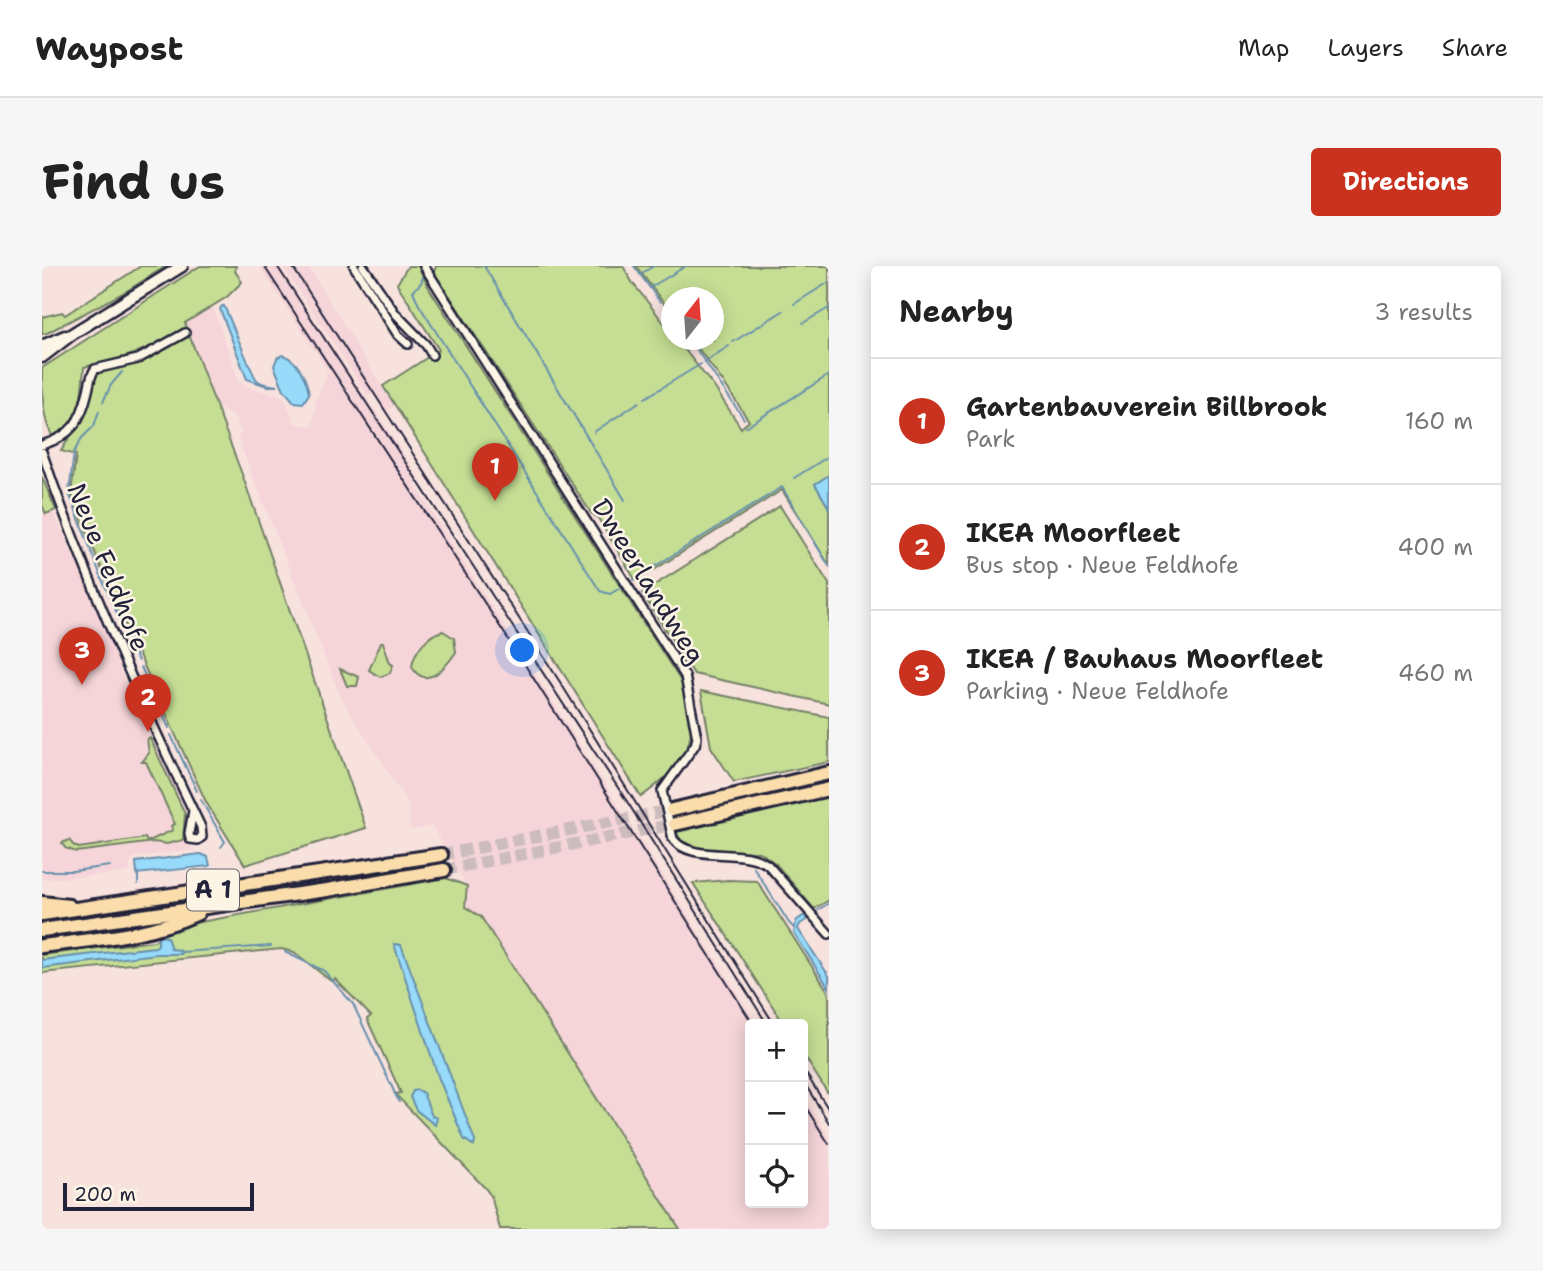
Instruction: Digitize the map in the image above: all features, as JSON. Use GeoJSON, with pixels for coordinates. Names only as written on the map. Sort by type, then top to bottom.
{"type":"FeatureCollection","features":[{"type":"Feature","properties":{"kind":"highway"},"geometry":{"type":"LineString","coordinates":[[672,810],[829,773]]}},
{"type":"Feature","properties":{"kind":"highway"},"geometry":{"type":"LineString","coordinates":[[675,824],[829,789]]}},
{"type":"Feature","properties":{"kind":"highway","name":"A 1"},"geometry":{"type":"LineString","coordinates":[[42,914],[441,855]]}},
{"type":"Feature","properties":{"kind":"highway","name":"A 1"},"geometry":{"type":"LineString","coordinates":[[42,930],[212,907],[443,870]]}},
{"type":"Feature","properties":{"kind":"highway"},"geometry":{"type":"LineString","coordinates":[[42,903],[91,908]]}},
{"type":"Feature","properties":{"kind":"highway"},"geometry":{"type":"LineString","coordinates":[[42,946],[143,933],[174,924],[212,907]]}},
{"type":"Feature","properties":{"kind":"main road"},"geometry":{"type":"LineString","coordinates":[[42,357],[72,334],[182,266]]}},
{"type":"Feature","properties":{"kind":"main road"},"geometry":{"type":"LineString","coordinates":[[42,346],[72,334]]}},
{"type":"Feature","properties":{"kind":"street"},"geometry":{"type":"LineString","coordinates":[[354,266],[398,335],[408,344]]}},
{"type":"Feature","properties":{"kind":"street"},"geometry":{"type":"LineString","coordinates":[[363,266],[395,313],[426,345],[432,355]]}},
{"type":"Feature","properties":{"kind":"street","name":"Dweerlandweg"},"geometry":{"type":"LineString","coordinates":[[424,266],[685,676],[697,738],[695,745],[662,791],[673,839],[678,845],[702,852],[761,859],[829,934]]}},
{"type":"Feature","properties":{"kind":"street"},"geometry":{"type":"LineString","coordinates":[[42,445],[65,436],[70,431],[82,409],[91,374],[95,369],[138,359],[185,333]]}},
{"type":"Feature","properties":{"kind":"street","name":"Neue Feldhofe"},"geometry":{"type":"LineString","coordinates":[[42,452],[63,513],[105,617],[193,811]]}},
{"type":"Feature","properties":{"kind":"shaded area"},"geometry":{"type":"Polygon","coordinates":[[[259,266],[279,266],[419,478],[415,485],[754,1019],[745,1019],[745,1208],[808,1208],[808,1104],[829,1137],[829,1229],[680,1229],[465,907],[467,886],[432,826],[414,830],[409,828],[408,804],[341,698],[238,439],[241,432],[234,416],[218,408],[185,323],[212,305],[239,381],[250,388],[280,395],[285,399],[295,423],[312,427],[316,400],[328,371],[259,266]]]}},
{"type":"Feature","properties":{"kind":"shaded area"},"geometry":{"type":"Polygon","coordinates":[[[282,266],[308,266],[394,406],[386,411],[374,393],[368,396],[282,266]]]}},
{"type":"Feature","properties":{"kind":"shaded area"},"geometry":{"type":"Polygon","coordinates":[[[42,487],[90,593],[129,691],[186,809],[182,838],[186,845],[195,850],[134,857],[130,871],[42,879],[42,487]]]}},
{"type":"Feature","properties":{"kind":"green space"},"geometry":{"type":"Polygon","coordinates":[[[141,266],[166,266],[125,292],[42,334],[42,317],[62,312],[65,315],[141,266]]]}},
{"type":"Feature","properties":{"kind":"green space"},"geometry":{"type":"Polygon","coordinates":[[[200,266],[236,266],[235,271],[242,282],[227,297],[185,323],[188,331],[128,356],[84,367],[81,398],[75,416],[70,425],[54,438],[45,415],[42,368],[200,266]]]}},
{"type":"Feature","properties":{"kind":"green space"},"geometry":{"type":"Polygon","coordinates":[[[408,266],[418,266],[429,288],[682,683],[691,727],[687,748],[666,776],[641,797],[383,386],[439,350],[397,284],[408,266]]]}},
{"type":"Feature","properties":{"kind":"green space"},"geometry":{"type":"Polygon","coordinates":[[[436,266],[623,266],[661,319],[661,350],[685,350],[715,388],[741,428],[749,421],[699,350],[724,350],[724,287],[661,287],[661,300],[636,266],[829,266],[829,475],[815,484],[829,508],[829,565],[782,490],[636,581],[598,518],[591,513],[434,272],[436,266]]]}},
{"type":"Feature","properties":{"kind":"green space"},"geometry":{"type":"Polygon","coordinates":[[[190,337],[243,477],[366,828],[245,865],[206,802],[115,602],[71,493],[76,455],[61,451],[83,416],[94,379],[99,372],[137,363],[179,339],[190,337]]]}},
{"type":"Feature","properties":{"kind":"green space"},"geometry":{"type":"Polygon","coordinates":[[[42,477],[56,510],[46,514],[42,505],[42,477]]]}},
{"type":"Feature","properties":{"kind":"green space"},"geometry":{"type":"Polygon","coordinates":[[[780,506],[829,584],[829,704],[694,674],[642,593],[780,506]]]}},
{"type":"Feature","properties":{"kind":"green space"},"geometry":{"type":"Polygon","coordinates":[[[443,631],[454,638],[456,652],[441,670],[429,677],[423,677],[412,667],[415,655],[427,640],[443,631]]]}},
{"type":"Feature","properties":{"kind":"green space"},"geometry":{"type":"Polygon","coordinates":[[[381,642],[393,665],[390,673],[380,677],[369,670],[381,642]]]}},
{"type":"Feature","properties":{"kind":"green space"},"geometry":{"type":"Polygon","coordinates":[[[340,669],[359,677],[357,686],[347,686],[340,669]]]}},
{"type":"Feature","properties":{"kind":"green space"},"geometry":{"type":"Polygon","coordinates":[[[701,691],[829,717],[829,762],[734,782],[711,747],[701,691]]]}},
{"type":"Feature","properties":{"kind":"green space"},"geometry":{"type":"Polygon","coordinates":[[[150,738],[185,814],[183,840],[167,844],[154,842],[76,852],[65,848],[62,843],[69,840],[79,848],[145,838],[147,842],[173,830],[171,826],[175,824],[146,762],[142,762],[149,753],[147,739],[150,738]]]}},
{"type":"Feature","properties":{"kind":"green space"},"geometry":{"type":"Polygon","coordinates":[[[829,796],[829,900],[814,909],[776,864],[760,852],[709,851],[682,842],[676,832],[829,796]]]}},
{"type":"Feature","properties":{"kind":"green space"},"geometry":{"type":"Polygon","coordinates":[[[446,878],[467,886],[465,907],[481,917],[680,1229],[500,1229],[491,1196],[485,1188],[395,1094],[401,1093],[367,1019],[371,1016],[335,979],[331,981],[294,952],[281,949],[42,973],[42,955],[154,941],[178,926],[446,878]]]}},
{"type":"Feature","properties":{"kind":"green space"},"geometry":{"type":"Polygon","coordinates":[[[757,881],[829,993],[829,1095],[808,1062],[808,1019],[781,1019],[693,883],[757,881]]]}},
{"type":"Feature","properties":{"kind":"water"},"geometry":{"type":"Polygon","coordinates":[[[222,306],[257,380],[278,386],[267,386],[247,379],[220,309],[222,306]]]}},
{"type":"Feature","properties":{"kind":"water"},"geometry":{"type":"Polygon","coordinates":[[[282,355],[292,360],[304,376],[309,394],[303,403],[294,402],[284,390],[274,366],[277,358],[282,355]]]}},
{"type":"Feature","properties":{"kind":"water"},"geometry":{"type":"Polygon","coordinates":[[[829,475],[829,508],[815,484],[829,475]]]}},
{"type":"Feature","properties":{"kind":"water"},"geometry":{"type":"Polygon","coordinates":[[[201,854],[208,857],[210,866],[137,874],[136,862],[201,854]]]}},
{"type":"Feature","properties":{"kind":"water"},"geometry":{"type":"Polygon","coordinates":[[[803,916],[807,920],[800,924],[798,929],[829,976],[829,988],[794,933],[796,921],[803,916]]]}},
{"type":"Feature","properties":{"kind":"water"},"geometry":{"type":"Polygon","coordinates":[[[158,936],[167,937],[171,949],[180,950],[181,954],[157,954],[42,968],[42,960],[155,947],[158,945],[158,936]]]}},
{"type":"Feature","properties":{"kind":"water"},"geometry":{"type":"Polygon","coordinates":[[[394,944],[401,945],[475,1141],[474,1146],[464,1139],[439,1079],[394,944]]]}},
{"type":"Feature","properties":{"kind":"water"},"geometry":{"type":"Polygon","coordinates":[[[413,1091],[423,1093],[432,1116],[437,1118],[435,1125],[416,1110],[410,1097],[413,1091]]]}},
{"type":"Feature","properties":{"kind":"waterway"},"geometry":{"type":"LineString","coordinates":[[484,266],[625,500]]}},
{"type":"Feature","properties":{"kind":"waterway"},"geometry":{"type":"LineString","coordinates":[[634,266],[660,302]]}},
{"type":"Feature","properties":{"kind":"waterway"},"geometry":{"type":"LineString","coordinates":[[640,274],[654,266]]}},
{"type":"Feature","properties":{"kind":"waterway"},"geometry":{"type":"LineString","coordinates":[[651,287],[686,266]]}},
{"type":"Feature","properties":{"kind":"waterway"},"geometry":{"type":"LineString","coordinates":[[423,277],[413,291],[419,305],[600,591],[610,594],[622,587]]}},
{"type":"Feature","properties":{"kind":"waterway"},"geometry":{"type":"LineString","coordinates":[[794,304],[829,282]]}},
{"type":"Feature","properties":{"kind":"waterway"},"geometry":{"type":"LineString","coordinates":[[803,323],[829,308]]}},
{"type":"Feature","properties":{"kind":"waterway"},"geometry":{"type":"LineString","coordinates":[[733,342],[783,311]]}},
{"type":"Feature","properties":{"kind":"waterway"},"geometry":{"type":"LineString","coordinates":[[706,361],[729,346]]}},
{"type":"Feature","properties":{"kind":"waterway"},"geometry":{"type":"LineString","coordinates":[[697,350],[744,419]]}},
{"type":"Feature","properties":{"kind":"waterway"},"geometry":{"type":"LineString","coordinates":[[645,398],[701,364]]}},
{"type":"Feature","properties":{"kind":"waterway"},"geometry":{"type":"LineString","coordinates":[[103,402],[111,385],[122,372]]}},
{"type":"Feature","properties":{"kind":"waterway"},"geometry":{"type":"LineString","coordinates":[[746,427],[829,375]]}},
{"type":"Feature","properties":{"kind":"waterway"},"geometry":{"type":"LineString","coordinates":[[594,432],[639,402]]}},
{"type":"Feature","properties":{"kind":"waterway"},"geometry":{"type":"LineString","coordinates":[[99,411],[94,426],[82,438],[74,452],[69,493],[102,579],[138,661]]}},
{"type":"Feature","properties":{"kind":"waterway"},"geometry":{"type":"LineString","coordinates":[[794,478],[829,456]]}},
{"type":"Feature","properties":{"kind":"waterway"},"geometry":{"type":"LineString","coordinates":[[633,580],[782,487],[829,566]]}},
{"type":"Feature","properties":{"kind":"waterway"},"geometry":{"type":"LineString","coordinates":[[141,667],[169,728]]}},
{"type":"Feature","properties":{"kind":"waterway"},"geometry":{"type":"LineString","coordinates":[[171,735],[197,791]]}},
{"type":"Feature","properties":{"kind":"waterway"},"geometry":{"type":"LineString","coordinates":[[201,800],[225,842],[221,847]]}},
{"type":"Feature","properties":{"kind":"waterway"},"geometry":{"type":"LineString","coordinates":[[42,871],[73,871],[110,866]]}},
{"type":"Feature","properties":{"kind":"waterway"},"geometry":{"type":"LineString","coordinates":[[754,868],[794,928]]}},
{"type":"Feature","properties":{"kind":"waterway"},"geometry":{"type":"LineString","coordinates":[[138,873],[138,884]]}},
{"type":"Feature","properties":{"kind":"waterway"},"geometry":{"type":"LineString","coordinates":[[818,910],[829,903]]}},
{"type":"Feature","properties":{"kind":"waterway"},"geometry":{"type":"LineString","coordinates":[[181,952],[271,946]]}},
{"type":"Feature","properties":{"kind":"waterway"},"geometry":{"type":"LineString","coordinates":[[285,952],[324,971],[353,1004],[399,1102]]}},
{"type":"Feature","properties":{"kind":"tunnel"},"geometry":{"type":"LineString","coordinates":[[441,855],[672,810]]}},
{"type":"Feature","properties":{"kind":"tunnel"},"geometry":{"type":"LineString","coordinates":[[444,870],[675,824]]}},
{"type":"Feature","properties":{"kind":"tram line"},"geometry":{"type":"LineString","coordinates":[[292,266],[560,682],[771,1019]]}},
{"type":"Feature","properties":{"kind":"tram line"},"geometry":{"type":"LineString","coordinates":[[808,1077],[829,1110]]}},
{"type":"Feature","properties":{"kind":"railway"},"geometry":{"type":"LineString","coordinates":[[264,266],[518,654],[750,1019]]}},
{"type":"Feature","properties":{"kind":"railway"},"geometry":{"type":"LineString","coordinates":[[277,266],[628,803],[764,1019]]}},
{"type":"Feature","properties":{"kind":"railway"},"geometry":{"type":"LineString","coordinates":[[804,1082],[829,1123]]}},
{"type":"Feature","properties":{"kind":"railway"},"geometry":{"type":"LineString","coordinates":[[808,1111],[829,1144]]}},
{"type":"Feature","properties":{"kind":"place","name":"Gartenbauverein Billbrook"},"geometry":{"type":"Point","coordinates":[495,501]}},
{"type":"Feature","properties":{"kind":"place","name":"IKEA / Bauhaus Moorfleet"},"geometry":{"type":"Point","coordinates":[82,685]}},
{"type":"Feature","properties":{"kind":"place","name":"IKEA Moorfleet"},"geometry":{"type":"Point","coordinates":[148,732]}}]}
